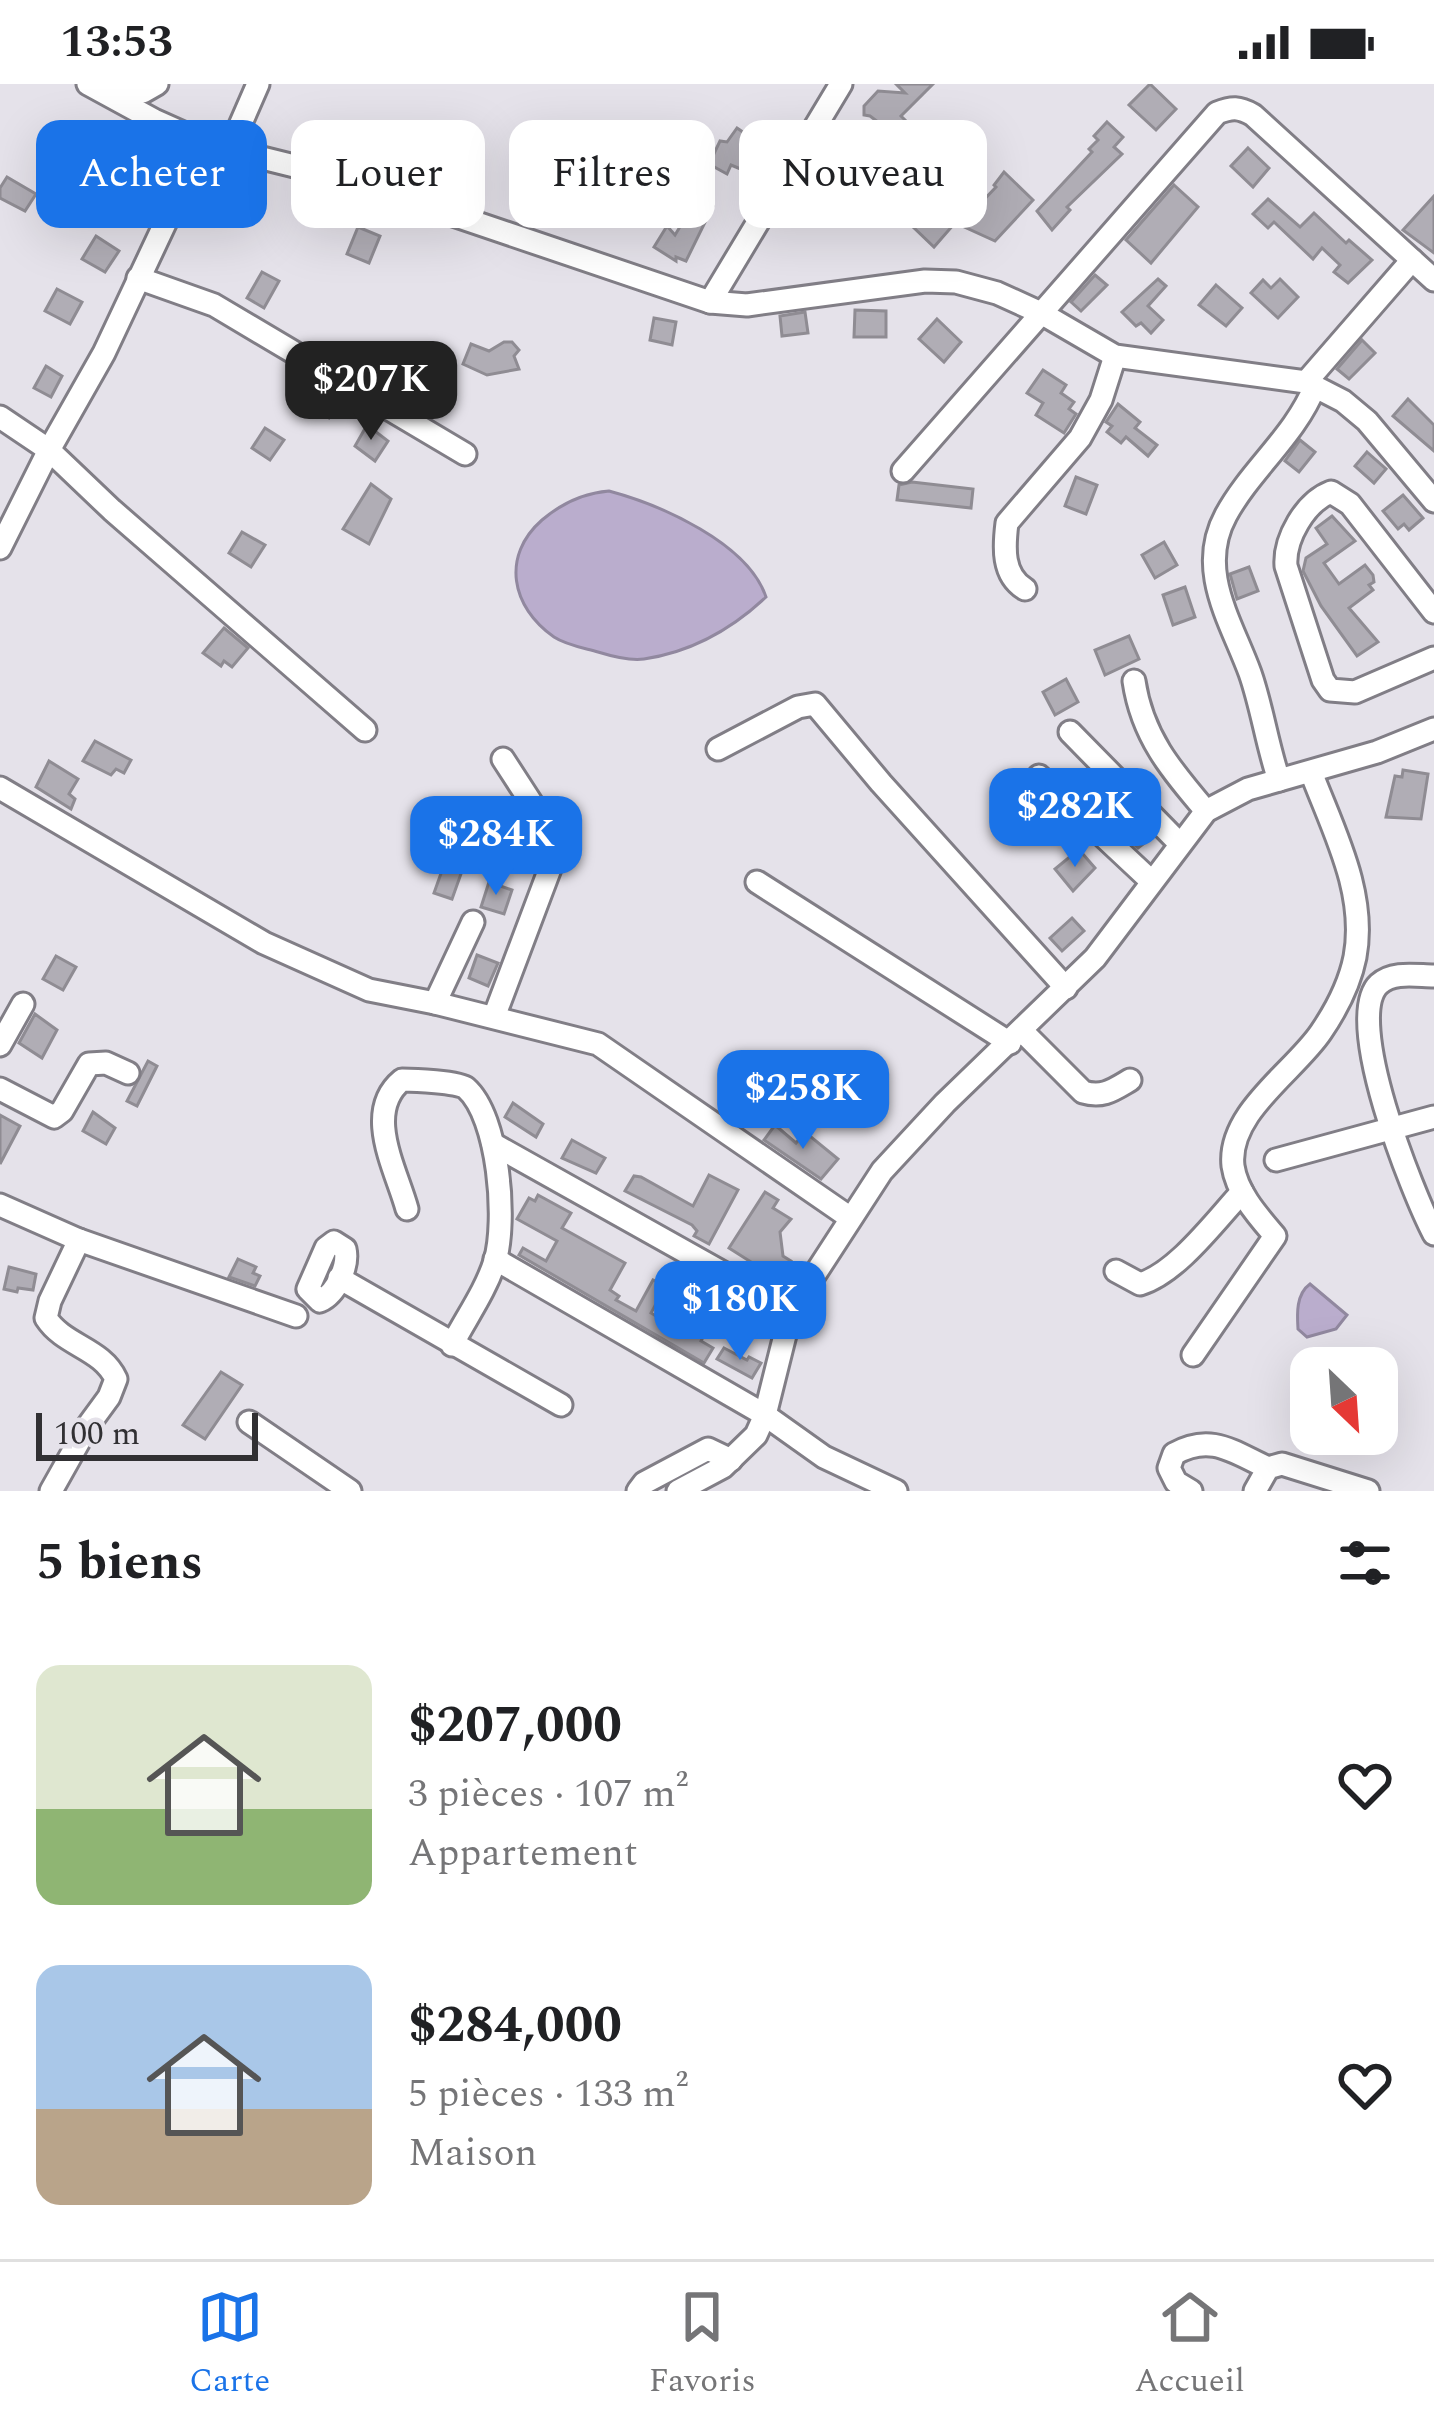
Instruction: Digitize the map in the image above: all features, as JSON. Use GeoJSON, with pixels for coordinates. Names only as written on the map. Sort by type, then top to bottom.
{"type":"FeatureCollection","features":[{"type":"Feature","properties":{"kind":"street"},"geometry":{"type":"LineString","coordinates":[[92,86],[143,92],[158,84]]}},
{"type":"Feature","properties":{"kind":"street"},"geometry":{"type":"LineString","coordinates":[[242,120],[258,84]]}},
{"type":"Feature","properties":{"kind":"street"},"geometry":{"type":"LineString","coordinates":[[710,302],[841,84]]}},
{"type":"Feature","properties":{"kind":"street"},"geometry":{"type":"LineString","coordinates":[[92,86],[161,120]]}},
{"type":"Feature","properties":{"kind":"street"},"geometry":{"type":"LineString","coordinates":[[903,471],[1217,113],[1234,107],[1253,115],[1434,280]]}},
{"type":"Feature","properties":{"kind":"street"},"geometry":{"type":"LineString","coordinates":[[267,158],[347,179],[710,302],[747,305],[925,281],[956,282],[997,293],[1041,313],[1114,356],[1311,384],[1343,401],[1366,421],[1434,502]]}},
{"type":"Feature","properties":{"kind":"street"},"geometry":{"type":"LineString","coordinates":[[0,548],[104,353],[162,228]]}},
{"type":"Feature","properties":{"kind":"street"},"geometry":{"type":"LineString","coordinates":[[1279,780],[1251,676],[1217,595],[1213,551],[1226,515],[1305,410],[1311,384],[1412,260]]}},
{"type":"Feature","properties":{"kind":"street"},"geometry":{"type":"LineString","coordinates":[[138,278],[214,305],[465,454]]}},
{"type":"Feature","properties":{"kind":"street"},"geometry":{"type":"LineString","coordinates":[[1025,589],[1010,574],[1006,523],[1080,439],[1101,400],[1114,356]]}},
{"type":"Feature","properties":{"kind":"street"},"geometry":{"type":"LineString","coordinates":[[0,416],[49,449],[112,510],[365,730]]}},
{"type":"Feature","properties":{"kind":"street"},"geometry":{"type":"LineString","coordinates":[[1434,612],[1350,505],[1331,492],[1316,501],[1285,548],[1286,566],[1330,690],[1355,692],[1434,658]]}},
{"type":"Feature","properties":{"kind":"street"},"geometry":{"type":"LineString","coordinates":[[1134,681],[1147,733],[1157,752],[1205,811]]}},
{"type":"Feature","properties":{"kind":"street"},"geometry":{"type":"LineString","coordinates":[[718,749],[798,707],[815,704],[1066,988]]}},
{"type":"Feature","properties":{"kind":"street"},"geometry":{"type":"LineString","coordinates":[[678,1491],[731,1460],[756,1435],[791,1311],[882,1171],[945,1102],[1066,988],[1121,926],[1150,880],[1205,811],[1233,796],[1434,729]]}},
{"type":"Feature","properties":{"kind":"street"},"geometry":{"type":"LineString","coordinates":[[1070,732],[1179,843]]}},
{"type":"Feature","properties":{"kind":"street"},"geometry":{"type":"LineString","coordinates":[[494,1017],[554,858],[549,830],[503,758]]}},
{"type":"Feature","properties":{"kind":"street"},"geometry":{"type":"LineString","coordinates":[[1193,1355],[1275,1236],[1242,1192],[1233,1169],[1248,1116],[1322,1032],[1355,956],[1357,930],[1350,876],[1311,772]]}},
{"type":"Feature","properties":{"kind":"street"},"geometry":{"type":"LineString","coordinates":[[1039,776],[1150,880]]}},
{"type":"Feature","properties":{"kind":"street"},"geometry":{"type":"LineString","coordinates":[[0,788],[264,943],[369,990],[598,1045],[850,1216]]}},
{"type":"Feature","properties":{"kind":"street"},"geometry":{"type":"LineString","coordinates":[[758,882],[1016,1037],[1083,1091],[1107,1094],[1130,1080]]}},
{"type":"Feature","properties":{"kind":"street"},"geometry":{"type":"LineString","coordinates":[[436,1003],[473,922]]}},
{"type":"Feature","properties":{"kind":"street"},"geometry":{"type":"LineString","coordinates":[[1434,976],[1387,979],[1369,1001],[1373,1057],[1392,1128],[1406,1175],[1434,1234]]}},
{"type":"Feature","properties":{"kind":"street"},"geometry":{"type":"LineString","coordinates":[[0,1046],[23,1004]]}},
{"type":"Feature","properties":{"kind":"street"},"geometry":{"type":"LineString","coordinates":[[0,1089],[54,1118],[89,1064],[106,1063],[128,1073]]}},
{"type":"Feature","properties":{"kind":"street"},"geometry":{"type":"LineString","coordinates":[[407,1209],[381,1119],[383,1105],[396,1084],[408,1079],[464,1087],[483,1114],[494,1144],[498,1244],[452,1345]]}},
{"type":"Feature","properties":{"kind":"street"},"geometry":{"type":"LineString","coordinates":[[1276,1160],[1434,1117]]}},
{"type":"Feature","properties":{"kind":"street"},"geometry":{"type":"LineString","coordinates":[[494,1144],[791,1311]]}},
{"type":"Feature","properties":{"kind":"street"},"geometry":{"type":"LineString","coordinates":[[1117,1271],[1140,1284],[1168,1270],[1242,1192]]}},
{"type":"Feature","properties":{"kind":"street"},"geometry":{"type":"LineString","coordinates":[[0,1205],[79,1240],[296,1316]]}},
{"type":"Feature","properties":{"kind":"street"},"geometry":{"type":"LineString","coordinates":[[51,1491],[116,1379],[101,1358],[56,1331],[46,1318],[79,1240]]}},
{"type":"Feature","properties":{"kind":"street"},"geometry":{"type":"LineString","coordinates":[[495,1259],[765,1415],[824,1456],[896,1491]]}},
{"type":"Feature","properties":{"kind":"street"},"geometry":{"type":"LineString","coordinates":[[339,1278],[561,1405]]}},
{"type":"Feature","properties":{"kind":"street"},"geometry":{"type":"LineString","coordinates":[[249,1422],[350,1491]]}},
{"type":"Feature","properties":{"kind":"street"},"geometry":{"type":"LineString","coordinates":[[1191,1491],[1176,1482],[1169,1468],[1174,1454],[1211,1443],[1268,1468],[1292,1466],[1368,1491]]}},
{"type":"Feature","properties":{"kind":"street"},"geometry":{"type":"LineString","coordinates":[[638,1491],[644,1483],[708,1449],[731,1460]]}},
{"type":"Feature","properties":{"kind":"street"},"geometry":{"type":"LineString","coordinates":[[1255,1491],[1268,1468]]}},
{"type":"Feature","properties":{"kind":"shaded area"},"geometry":{"type":"Polygon","coordinates":[[[609,491],[677,516],[722,543],[756,578],[766,597],[710,637],[644,659],[615,656],[554,637],[539,625],[520,596],[516,565],[521,549],[529,534],[557,509],[609,491]]]}},
{"type":"Feature","properties":{"kind":"shaded area"},"geometry":{"type":"Polygon","coordinates":[[[1310,1284],[1347,1315],[1336,1329],[1307,1337],[1298,1329],[1298,1311],[1302,1293],[1310,1284]]]}},
{"type":"Feature","properties":{"kind":"building"},"geometry":{"type":"Polygon","coordinates":[[[896,84],[933,84],[901,116],[905,120],[864,115],[864,106],[878,91],[905,93],[896,84]]]}},
{"type":"Feature","properties":{"kind":"building"},"geometry":{"type":"Polygon","coordinates":[[[1150,84],[1176,109],[1156,130],[1129,105],[1150,84]]]}},
{"type":"Feature","properties":{"kind":"building"},"geometry":{"type":"Polygon","coordinates":[[[1107,122],[1123,137],[1114,147],[1122,154],[1067,207],[1070,210],[1052,230],[1037,211],[1092,152],[1089,149],[1098,140],[1094,136],[1107,122]]]}},
{"type":"Feature","properties":{"kind":"building"},"geometry":{"type":"Polygon","coordinates":[[[739,129],[739,168],[731,165],[727,174],[715,167],[715,151],[720,141],[727,142],[739,129]]]}},
{"type":"Feature","properties":{"kind":"building"},"geometry":{"type":"Polygon","coordinates":[[[1248,148],[1269,168],[1253,187],[1231,166],[1248,148]]]}},
{"type":"Feature","properties":{"kind":"building"},"geometry":{"type":"Polygon","coordinates":[[[1004,172],[1033,200],[995,241],[967,228],[987,228],[987,196],[1004,172]]]}},
{"type":"Feature","properties":{"kind":"building"},"geometry":{"type":"Polygon","coordinates":[[[7,177],[36,194],[25,211],[0,198],[7,177]]]}},
{"type":"Feature","properties":{"kind":"building"},"geometry":{"type":"Polygon","coordinates":[[[1174,185],[1198,207],[1151,263],[1126,240],[1174,185]]]}},
{"type":"Feature","properties":{"kind":"building"},"geometry":{"type":"Polygon","coordinates":[[[1434,196],[1434,253],[1403,230],[1434,196]]]}},
{"type":"Feature","properties":{"kind":"building"},"geometry":{"type":"Polygon","coordinates":[[[1268,199],[1300,227],[1314,213],[1372,260],[1348,283],[1334,272],[1340,265],[1322,248],[1313,259],[1274,222],[1268,228],[1253,214],[1268,199]]]}},
{"type":"Feature","properties":{"kind":"building"},"geometry":{"type":"Polygon","coordinates":[[[358,228],[380,236],[369,263],[347,254],[358,228]]]}},
{"type":"Feature","properties":{"kind":"building"},"geometry":{"type":"Polygon","coordinates":[[[666,228],[675,235],[679,228],[702,228],[686,261],[676,257],[676,261],[654,247],[666,228]]]}},
{"type":"Feature","properties":{"kind":"building"},"geometry":{"type":"Polygon","coordinates":[[[914,228],[951,228],[934,247],[914,228]]]}},
{"type":"Feature","properties":{"kind":"building"},"geometry":{"type":"Polygon","coordinates":[[[96,236],[119,251],[105,272],[82,259],[96,236]]]}},
{"type":"Feature","properties":{"kind":"building"},"geometry":{"type":"Polygon","coordinates":[[[262,272],[279,281],[264,308],[247,298],[262,272]]]}},
{"type":"Feature","properties":{"kind":"building"},"geometry":{"type":"Polygon","coordinates":[[[1095,275],[1107,285],[1081,311],[1071,302],[1095,275]]]}},
{"type":"Feature","properties":{"kind":"building"},"geometry":{"type":"Polygon","coordinates":[[[1158,279],[1166,286],[1148,306],[1163,320],[1151,333],[1122,312],[1158,279]]]}},
{"type":"Feature","properties":{"kind":"building"},"geometry":{"type":"Polygon","coordinates":[[[1280,279],[1298,297],[1278,318],[1251,293],[1263,280],[1271,288],[1280,279]]]}},
{"type":"Feature","properties":{"kind":"building"},"geometry":{"type":"Polygon","coordinates":[[[1216,285],[1242,308],[1226,326],[1199,305],[1216,285]]]}},
{"type":"Feature","properties":{"kind":"building"},"geometry":{"type":"Polygon","coordinates":[[[57,289],[82,302],[70,324],[45,311],[57,289]]]}},
{"type":"Feature","properties":{"kind":"building"},"geometry":{"type":"Polygon","coordinates":[[[855,310],[886,311],[886,337],[854,337],[855,310]]]}},
{"type":"Feature","properties":{"kind":"building"},"geometry":{"type":"Polygon","coordinates":[[[805,312],[808,333],[782,336],[780,316],[805,312]]]}},
{"type":"Feature","properties":{"kind":"building"},"geometry":{"type":"Polygon","coordinates":[[[654,318],[676,322],[672,345],[650,340],[654,318]]]}},
{"type":"Feature","properties":{"kind":"building"},"geometry":{"type":"Polygon","coordinates":[[[937,319],[961,342],[944,362],[919,339],[937,319]]]}},
{"type":"Feature","properties":{"kind":"building"},"geometry":{"type":"Polygon","coordinates":[[[1362,340],[1375,353],[1349,379],[1337,369],[1362,340]]]}},
{"type":"Feature","properties":{"kind":"building"},"geometry":{"type":"Polygon","coordinates":[[[512,342],[519,350],[514,356],[519,369],[487,375],[463,364],[471,344],[489,351],[512,342]]]}},
{"type":"Feature","properties":{"kind":"building"},"geometry":{"type":"Polygon","coordinates":[[[46,366],[62,376],[51,397],[34,388],[46,366]]]}},
{"type":"Feature","properties":{"kind":"building"},"geometry":{"type":"Polygon","coordinates":[[[1043,370],[1066,385],[1061,393],[1074,402],[1069,409],[1076,414],[1064,433],[1036,415],[1043,403],[1027,393],[1043,370]]]}},
{"type":"Feature","properties":{"kind":"building"},"geometry":{"type":"Polygon","coordinates":[[[311,380],[349,403],[343,412],[336,407],[329,418],[299,398],[311,380]]]}},
{"type":"Feature","properties":{"kind":"building"},"geometry":{"type":"Polygon","coordinates":[[[1408,399],[1434,425],[1434,451],[1393,416],[1408,399]]]}},
{"type":"Feature","properties":{"kind":"building"},"geometry":{"type":"Polygon","coordinates":[[[1118,404],[1140,422],[1135,428],[1157,445],[1148,456],[1126,437],[1121,443],[1107,432],[1112,426],[1106,422],[1118,404]]]}},
{"type":"Feature","properties":{"kind":"building"},"geometry":{"type":"Polygon","coordinates":[[[367,425],[388,441],[375,461],[355,446],[367,425]]]}},
{"type":"Feature","properties":{"kind":"building"},"geometry":{"type":"Polygon","coordinates":[[[265,428],[284,440],[270,460],[252,448],[265,428]]]}},
{"type":"Feature","properties":{"kind":"building"},"geometry":{"type":"Polygon","coordinates":[[[1300,440],[1315,452],[1299,472],[1285,461],[1300,440]]]}},
{"type":"Feature","properties":{"kind":"building"},"geometry":{"type":"Polygon","coordinates":[[[1367,452],[1386,469],[1374,483],[1355,466],[1367,452]]]}},
{"type":"Feature","properties":{"kind":"building"},"geometry":{"type":"Polygon","coordinates":[[[1076,477],[1097,485],[1086,514],[1065,506],[1076,477]]]}},
{"type":"Feature","properties":{"kind":"building"},"geometry":{"type":"Polygon","coordinates":[[[912,482],[973,489],[971,508],[897,500],[899,485],[912,482]]]}},
{"type":"Feature","properties":{"kind":"building"},"geometry":{"type":"Polygon","coordinates":[[[371,484],[391,499],[369,544],[343,529],[371,484]]]}},
{"type":"Feature","properties":{"kind":"building"},"geometry":{"type":"Polygon","coordinates":[[[1403,495],[1423,518],[1409,530],[1404,524],[1398,529],[1383,511],[1403,495]]]}},
{"type":"Feature","properties":{"kind":"building"},"geometry":{"type":"Polygon","coordinates":[[[1332,516],[1355,541],[1324,563],[1339,584],[1365,565],[1373,575],[1369,585],[1373,590],[1349,608],[1378,642],[1357,656],[1303,571],[1306,558],[1327,544],[1316,528],[1332,516]]]}},
{"type":"Feature","properties":{"kind":"building"},"geometry":{"type":"Polygon","coordinates":[[[242,532],[265,545],[251,567],[229,553],[242,532]]]}},
{"type":"Feature","properties":{"kind":"building"},"geometry":{"type":"Polygon","coordinates":[[[1164,542],[1177,565],[1155,578],[1142,555],[1164,542]]]}},
{"type":"Feature","properties":{"kind":"building"},"geometry":{"type":"Polygon","coordinates":[[[1249,567],[1258,591],[1237,599],[1230,574],[1249,567]]]}},
{"type":"Feature","properties":{"kind":"building"},"geometry":{"type":"Polygon","coordinates":[[[1185,587],[1195,617],[1173,625],[1163,595],[1185,587]]]}},
{"type":"Feature","properties":{"kind":"building"},"geometry":{"type":"Polygon","coordinates":[[[224,628],[248,648],[232,667],[224,661],[221,666],[203,653],[224,628]]]}},
{"type":"Feature","properties":{"kind":"building"},"geometry":{"type":"Polygon","coordinates":[[[1129,636],[1139,659],[1105,675],[1095,650],[1129,636]]]}},
{"type":"Feature","properties":{"kind":"building"},"geometry":{"type":"Polygon","coordinates":[[[1066,679],[1078,702],[1055,715],[1043,692],[1066,679]]]}},
{"type":"Feature","properties":{"kind":"building"},"geometry":{"type":"Polygon","coordinates":[[[95,741],[131,760],[124,773],[116,769],[111,775],[83,761],[95,741]]]}},
{"type":"Feature","properties":{"kind":"building"},"geometry":{"type":"Polygon","coordinates":[[[49,761],[78,779],[69,794],[75,799],[71,809],[36,787],[49,761]]]}},
{"type":"Feature","properties":{"kind":"building"},"geometry":{"type":"Polygon","coordinates":[[[1403,770],[1428,774],[1421,819],[1386,817],[1395,776],[1402,777],[1403,770]]]}},
{"type":"Feature","properties":{"kind":"building"},"geometry":{"type":"Polygon","coordinates":[[[1132,817],[1152,837],[1138,848],[1117,828],[1132,817]]]}},
{"type":"Feature","properties":{"kind":"building"},"geometry":{"type":"Polygon","coordinates":[[[1082,853],[1095,868],[1073,891],[1055,869],[1082,853]]]}},
{"type":"Feature","properties":{"kind":"building"},"geometry":{"type":"Polygon","coordinates":[[[444,865],[462,871],[452,899],[434,893],[444,865]]]}},
{"type":"Feature","properties":{"kind":"building"},"geometry":{"type":"Polygon","coordinates":[[[489,882],[512,890],[504,914],[481,907],[489,882]]]}},
{"type":"Feature","properties":{"kind":"building"},"geometry":{"type":"Polygon","coordinates":[[[1072,918],[1084,931],[1062,951],[1050,938],[1072,918]]]}},
{"type":"Feature","properties":{"kind":"building"},"geometry":{"type":"Polygon","coordinates":[[[477,955],[498,963],[488,986],[469,978],[477,955]]]}},
{"type":"Feature","properties":{"kind":"building"},"geometry":{"type":"Polygon","coordinates":[[[56,956],[76,967],[63,990],[43,979],[56,956]]]}},
{"type":"Feature","properties":{"kind":"building"},"geometry":{"type":"Polygon","coordinates":[[[35,1014],[57,1030],[42,1058],[19,1043],[35,1014]]]}},
{"type":"Feature","properties":{"kind":"building"},"geometry":{"type":"Polygon","coordinates":[[[148,1061],[157,1066],[137,1106],[127,1101],[148,1061]]]}},
{"type":"Feature","properties":{"kind":"building"},"geometry":{"type":"Polygon","coordinates":[[[869,1093],[886,1108],[870,1125],[853,1111],[869,1093]]]}},
{"type":"Feature","properties":{"kind":"building"},"geometry":{"type":"Polygon","coordinates":[[[513,1103],[543,1124],[536,1137],[505,1117],[513,1103]]]}},
{"type":"Feature","properties":{"kind":"building"},"geometry":{"type":"Polygon","coordinates":[[[93,1112],[115,1128],[106,1144],[83,1131],[93,1112]]]}},
{"type":"Feature","properties":{"kind":"building"},"geometry":{"type":"Polygon","coordinates":[[[0,1115],[20,1126],[0,1164],[0,1115]]]}},
{"type":"Feature","properties":{"kind":"building"},"geometry":{"type":"Polygon","coordinates":[[[775,1125],[796,1143],[805,1132],[838,1159],[821,1179],[764,1140],[775,1125]]]}},
{"type":"Feature","properties":{"kind":"building"},"geometry":{"type":"Polygon","coordinates":[[[572,1140],[605,1158],[596,1173],[562,1158],[572,1140]]]}},
{"type":"Feature","properties":{"kind":"building"},"geometry":{"type":"Polygon","coordinates":[[[709,1175],[738,1190],[709,1244],[694,1236],[697,1231],[692,1225],[625,1191],[634,1176],[641,1177],[693,1206],[709,1175]]]}},
{"type":"Feature","properties":{"kind":"building"},"geometry":{"type":"Polygon","coordinates":[[[765,1192],[778,1200],[773,1208],[791,1219],[780,1232],[783,1256],[791,1261],[783,1276],[772,1270],[770,1274],[729,1248],[765,1192]]]}},
{"type":"Feature","properties":{"kind":"building"},"geometry":{"type":"Polygon","coordinates":[[[538,1195],[571,1213],[562,1228],[625,1263],[610,1290],[619,1296],[616,1300],[636,1311],[653,1280],[666,1286],[651,1313],[671,1325],[691,1289],[720,1305],[701,1341],[713,1348],[704,1363],[519,1255],[523,1248],[546,1261],[557,1241],[517,1219],[529,1198],[535,1201],[538,1195]]]}},
{"type":"Feature","properties":{"kind":"building"},"geometry":{"type":"Polygon","coordinates":[[[238,1259],[256,1267],[253,1273],[260,1276],[255,1286],[229,1277],[238,1259]]]}},
{"type":"Feature","properties":{"kind":"building"},"geometry":{"type":"Polygon","coordinates":[[[9,1267],[36,1274],[33,1290],[4,1289],[9,1267]]]}},
{"type":"Feature","properties":{"kind":"building"},"geometry":{"type":"Polygon","coordinates":[[[724,1348],[761,1363],[752,1378],[717,1359],[724,1348]]]}},
{"type":"Feature","properties":{"kind":"building"},"geometry":{"type":"Polygon","coordinates":[[[221,1372],[242,1385],[205,1439],[183,1425],[221,1372]]]}}]}
